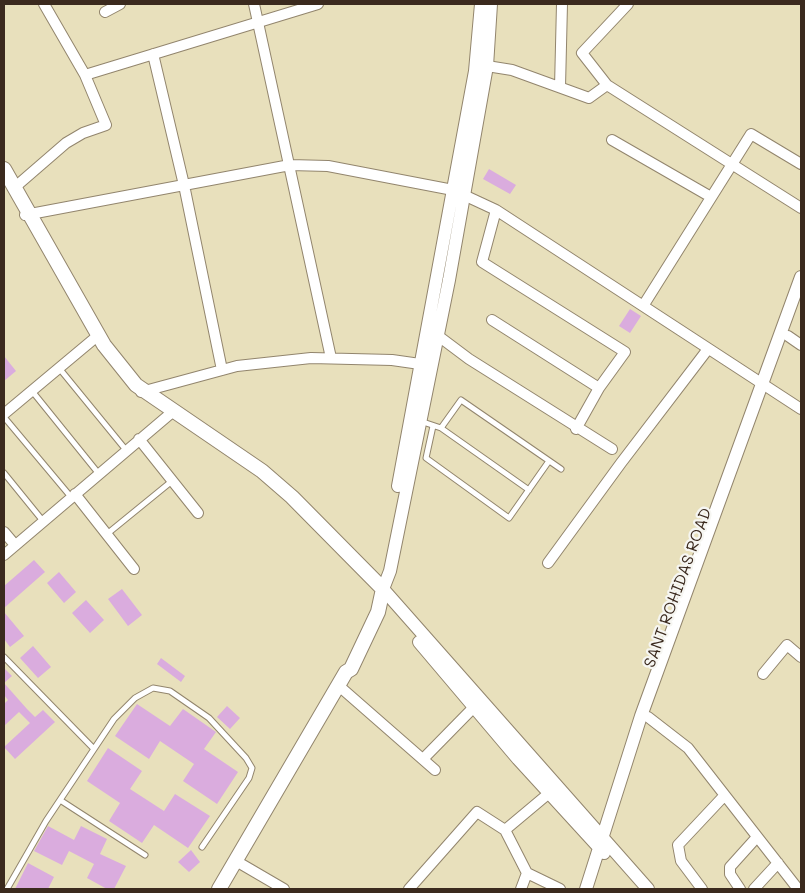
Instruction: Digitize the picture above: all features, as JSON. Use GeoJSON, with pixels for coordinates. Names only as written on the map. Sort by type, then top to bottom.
{"type":"FeatureCollection","features":[{"type":"Feature","properties":{"kind":"main road"},"geometry":{"type":"LineString","coordinates":[[6,179],[104,345],[142,391],[262,471],[292,497],[380,590],[378,612],[351,668],[346,672],[219,889]]}},
{"type":"Feature","properties":{"kind":"main road"},"geometry":{"type":"LineString","coordinates":[[27,215],[95,338],[116,369],[170,414],[260,475],[289,500],[380,590]]}},
{"type":"Feature","properties":{"kind":"street"},"geometry":{"type":"LineString","coordinates":[[6,179],[83,133],[106,126],[85,75],[44,4]]}},
{"type":"Feature","properties":{"kind":"street"},"geometry":{"type":"LineString","coordinates":[[105,12],[120,4]]}},
{"type":"Feature","properties":{"kind":"street"},"geometry":{"type":"LineString","coordinates":[[254,4],[331,358]]}},
{"type":"Feature","properties":{"kind":"street"},"geometry":{"type":"LineString","coordinates":[[85,75],[318,4]]}},
{"type":"Feature","properties":{"kind":"street"},"geometry":{"type":"LineString","coordinates":[[403,482],[420,421],[426,365],[438,334],[474,71],[481,4]]}},
{"type":"Feature","properties":{"kind":"street"},"geometry":{"type":"LineString","coordinates":[[380,590],[390,571],[403,482],[458,192],[487,66],[491,4]]}},
{"type":"Feature","properties":{"kind":"street"},"geometry":{"type":"LineString","coordinates":[[560,88],[562,4]]}},
{"type":"Feature","properties":{"kind":"street"},"geometry":{"type":"LineString","coordinates":[[628,4],[582,53],[607,85],[801,208]]}},
{"type":"Feature","properties":{"kind":"street"},"geometry":{"type":"LineString","coordinates":[[153,54],[184,185],[222,370]]}},
{"type":"Feature","properties":{"kind":"street"},"geometry":{"type":"LineString","coordinates":[[487,66],[512,70],[589,98],[607,85]]}},
{"type":"Feature","properties":{"kind":"street"},"geometry":{"type":"LineString","coordinates":[[643,306],[751,134],[801,164]]}},
{"type":"Feature","properties":{"kind":"street"},"geometry":{"type":"LineString","coordinates":[[612,140],[711,197]]}},
{"type":"Feature","properties":{"kind":"street"},"geometry":{"type":"LineString","coordinates":[[27,215],[290,165],[328,166],[458,192],[496,210],[801,409]]}},
{"type":"Feature","properties":{"kind":"street"},"geometry":{"type":"LineString","coordinates":[[496,210],[482,262],[625,352],[599,388],[576,429]]}},
{"type":"Feature","properties":{"kind":"street"},"geometry":{"type":"LineString","coordinates":[[586,889],[603,845],[641,716],[766,386],[801,277]]}},
{"type":"Feature","properties":{"kind":"street","name":"SANT ROHIDAS ROAD"},"geometry":{"type":"LineString","coordinates":[[591,889],[603,845],[766,386],[788,336],[801,300]]}},
{"type":"Feature","properties":{"kind":"street"},"geometry":{"type":"LineString","coordinates":[[492,320],[599,388]]}},
{"type":"Feature","properties":{"kind":"street"},"geometry":{"type":"LineString","coordinates":[[438,334],[469,359],[576,429],[612,450]]}},
{"type":"Feature","properties":{"kind":"street"},"geometry":{"type":"LineString","coordinates":[[788,336],[801,345]]}},
{"type":"Feature","properties":{"kind":"street"},"geometry":{"type":"LineString","coordinates":[[4,415],[95,338]]}},
{"type":"Feature","properties":{"kind":"street"},"geometry":{"type":"LineString","coordinates":[[548,563],[708,349]]}},
{"type":"Feature","properties":{"kind":"street"},"geometry":{"type":"LineString","coordinates":[[142,391],[222,370],[311,358],[426,365]]}},
{"type":"Feature","properties":{"kind":"street"},"geometry":{"type":"LineString","coordinates":[[4,555],[170,414]]}},
{"type":"Feature","properties":{"kind":"street"},"geometry":{"type":"LineString","coordinates":[[139,439],[198,514]]}},
{"type":"Feature","properties":{"kind":"street"},"geometry":{"type":"LineString","coordinates":[[73,495],[134,569]]}},
{"type":"Feature","properties":{"kind":"street"},"geometry":{"type":"LineString","coordinates":[[4,532],[15,545]]}},
{"type":"Feature","properties":{"kind":"street"},"geometry":{"type":"LineString","coordinates":[[380,590],[603,845],[638,889]]}},
{"type":"Feature","properties":{"kind":"street"},"geometry":{"type":"LineString","coordinates":[[380,590],[474,707],[548,794],[648,889]]}},
{"type":"Feature","properties":{"kind":"street"},"geometry":{"type":"LineString","coordinates":[[763,674],[787,644],[801,657]]}},
{"type":"Feature","properties":{"kind":"street"},"geometry":{"type":"LineString","coordinates":[[339,686],[435,770]]}},
{"type":"Feature","properties":{"kind":"street"},"geometry":{"type":"LineString","coordinates":[[423,759],[474,707]]}},
{"type":"Feature","properties":{"kind":"street"},"geometry":{"type":"LineString","coordinates":[[648,717],[688,748],[798,889]]}},
{"type":"Feature","properties":{"kind":"street"},"geometry":{"type":"LineString","coordinates":[[505,830],[548,794]]}},
{"type":"Feature","properties":{"kind":"street"},"geometry":{"type":"LineString","coordinates":[[702,889],[681,860],[678,845],[724,796]]}},
{"type":"Feature","properties":{"kind":"street"},"geometry":{"type":"LineString","coordinates":[[409,889],[477,812],[505,830],[527,873],[560,889]]}},
{"type":"Feature","properties":{"kind":"street"},"geometry":{"type":"LineString","coordinates":[[740,889],[730,874],[730,867],[757,837]]}},
{"type":"Feature","properties":{"kind":"street"},"geometry":{"type":"LineString","coordinates":[[236,861],[284,889]]}},
{"type":"Feature","properties":{"kind":"street"},"geometry":{"type":"LineString","coordinates":[[754,889],[778,863]]}},
{"type":"Feature","properties":{"kind":"street"},"geometry":{"type":"LineString","coordinates":[[521,889],[527,873]]}},
{"type":"Feature","properties":{"kind":"lane"},"geometry":{"type":"LineString","coordinates":[[60,368],[126,450]]}},
{"type":"Feature","properties":{"kind":"lane"},"geometry":{"type":"LineString","coordinates":[[32,391],[99,474]]}},
{"type":"Feature","properties":{"kind":"lane"},"geometry":{"type":"LineString","coordinates":[[441,428],[462,400],[561,469]]}},
{"type":"Feature","properties":{"kind":"lane"},"geometry":{"type":"LineString","coordinates":[[4,415],[73,495]]}},
{"type":"Feature","properties":{"kind":"lane"},"geometry":{"type":"LineString","coordinates":[[420,421],[441,428],[528,490]]}},
{"type":"Feature","properties":{"kind":"lane"},"geometry":{"type":"LineString","coordinates":[[433,426],[426,458],[508,518],[549,461]]}},
{"type":"Feature","properties":{"kind":"lane"},"geometry":{"type":"LineString","coordinates":[[4,473],[43,521]]}},
{"type":"Feature","properties":{"kind":"lane"},"geometry":{"type":"LineString","coordinates":[[107,535],[172,481]]}},
{"type":"Feature","properties":{"kind":"lane"},"geometry":{"type":"LineString","coordinates":[[4,656],[94,749]]}},
{"type":"Feature","properties":{"kind":"lane"},"geometry":{"type":"LineString","coordinates":[[8,889],[42,828],[121,711],[141,693],[153,688],[170,691],[215,724],[250,764],[252,772],[202,847]]}},
{"type":"Feature","properties":{"kind":"lane"},"geometry":{"type":"LineString","coordinates":[[60,800],[145,855]]}},
{"type":"Feature","properties":{"kind":"building"},"geometry":{"type":"Polygon","coordinates":[[[489,169],[516,185],[510,194],[483,179],[489,169]]]}},
{"type":"Feature","properties":{"kind":"building"},"geometry":{"type":"Polygon","coordinates":[[[630,309],[641,316],[630,333],[619,326],[630,309]]]}},
{"type":"Feature","properties":{"kind":"building"},"geometry":{"type":"Polygon","coordinates":[[[4,356],[16,371],[4,381],[4,356]]]}},
{"type":"Feature","properties":{"kind":"building"},"geometry":{"type":"Polygon","coordinates":[[[34,560],[45,572],[4,608],[4,586],[34,560]]]}},
{"type":"Feature","properties":{"kind":"building"},"geometry":{"type":"Polygon","coordinates":[[[59,572],[76,592],[64,603],[47,583],[59,572]]]}},
{"type":"Feature","properties":{"kind":"building"},"geometry":{"type":"Polygon","coordinates":[[[122,589],[142,615],[128,626],[108,599],[122,589]]]}},
{"type":"Feature","properties":{"kind":"building"},"geometry":{"type":"Polygon","coordinates":[[[86,600],[104,620],[90,633],[72,613],[86,600]]]}},
{"type":"Feature","properties":{"kind":"building"},"geometry":{"type":"Polygon","coordinates":[[[4,612],[24,636],[10,647],[4,639],[4,612]]]}},
{"type":"Feature","properties":{"kind":"building"},"geometry":{"type":"Polygon","coordinates":[[[33,646],[51,667],[38,678],[20,658],[33,646]]]}},
{"type":"Feature","properties":{"kind":"building"},"geometry":{"type":"Polygon","coordinates":[[[161,658],[185,676],[181,682],[157,664],[161,658]]]}},
{"type":"Feature","properties":{"kind":"building"},"geometry":{"type":"Polygon","coordinates":[[[4,668],[12,676],[4,683],[4,668]]]}},
{"type":"Feature","properties":{"kind":"building"},"geometry":{"type":"Polygon","coordinates":[[[4,683],[35,717],[43,710],[55,722],[15,759],[4,747],[30,723],[19,712],[4,726],[4,704],[8,700],[4,695],[4,683]]]}},
{"type":"Feature","properties":{"kind":"building"},"geometry":{"type":"Polygon","coordinates":[[[137,704],[170,726],[183,709],[216,732],[204,749],[238,772],[217,804],[183,781],[194,764],[160,741],[149,759],[115,736],[137,704]]]}},
{"type":"Feature","properties":{"kind":"building"},"geometry":{"type":"Polygon","coordinates":[[[227,706],[240,718],[230,729],[217,717],[227,706]]]}},
{"type":"Feature","properties":{"kind":"building"},"geometry":{"type":"Polygon","coordinates":[[[108,748],[142,771],[130,789],[164,811],[175,794],[210,816],[188,848],[154,825],[142,843],[109,821],[120,803],[87,781],[108,748]]]}},
{"type":"Feature","properties":{"kind":"building"},"geometry":{"type":"Polygon","coordinates":[[[48,826],[74,840],[81,826],[107,839],[100,854],[126,866],[114,889],[107,889],[87,878],[94,864],[69,851],[62,865],[34,851],[48,826]]]}},
{"type":"Feature","properties":{"kind":"building"},"geometry":{"type":"Polygon","coordinates":[[[191,850],[200,862],[189,872],[178,862],[191,850]]]}},
{"type":"Feature","properties":{"kind":"building"},"geometry":{"type":"Polygon","coordinates":[[[28,863],[54,877],[48,889],[15,889],[28,863]]]}}]}
